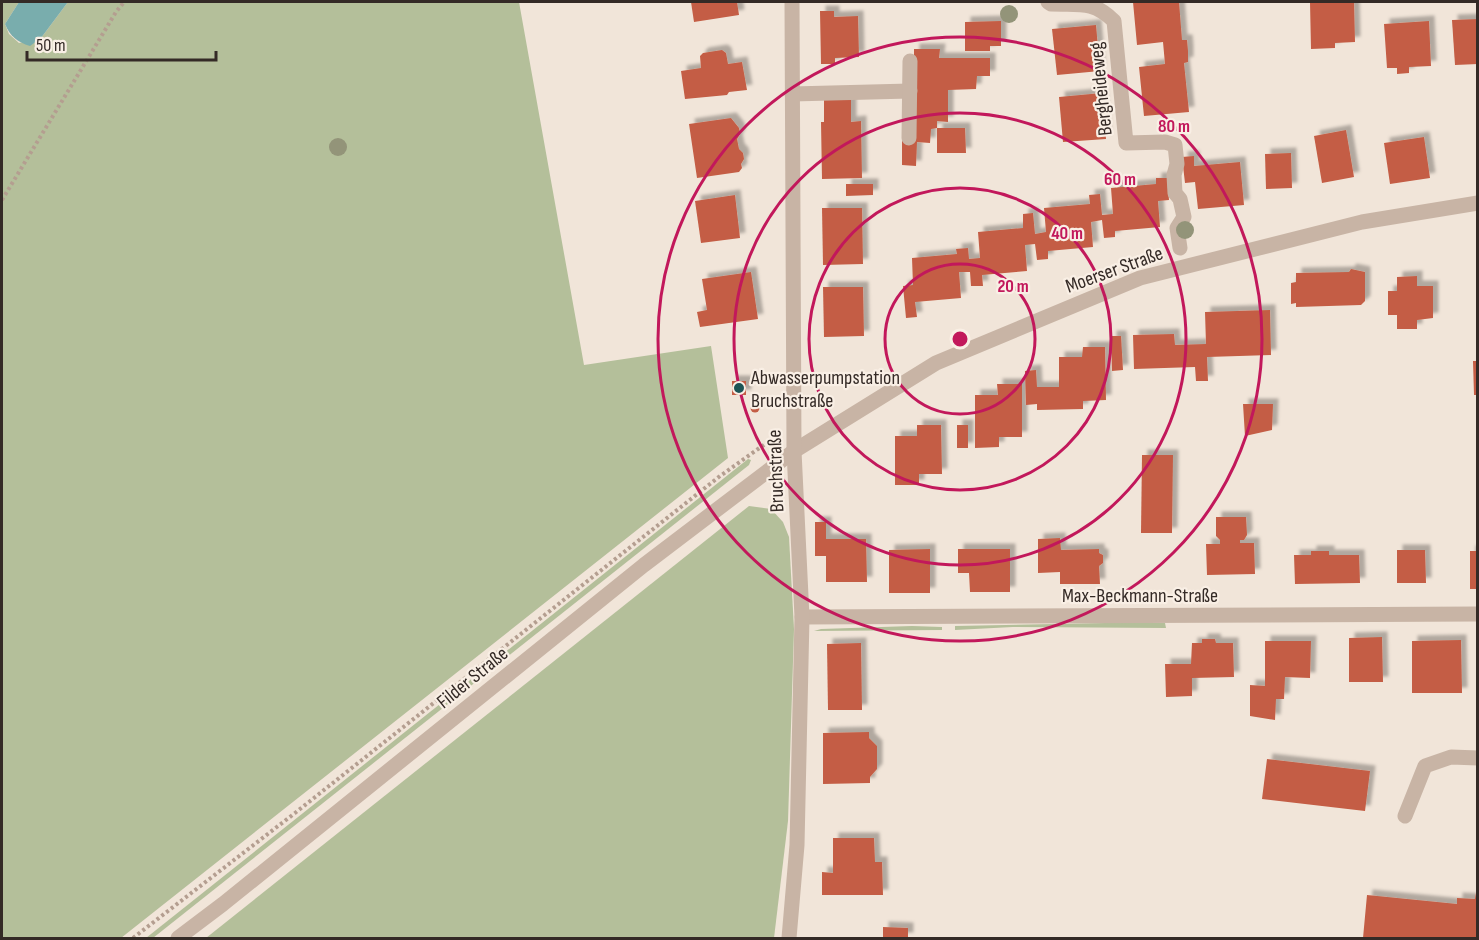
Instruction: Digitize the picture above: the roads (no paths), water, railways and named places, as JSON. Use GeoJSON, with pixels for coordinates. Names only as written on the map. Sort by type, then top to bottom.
{"type":"FeatureCollection","features":[{"type":"Feature","properties":{"kind":"street","name":"Bruchstraße"},"geometry":{"type":"LineString","coordinates":[[789,939],[797,844],[802,617],[794,451],[792,2]]}},
{"type":"Feature","properties":{"kind":"street","name":"Bergheideweg"},"geometry":{"type":"LineString","coordinates":[[1048,2],[1090,5],[1102,9],[1114,21],[1126,143],[1165,142],[1175,145],[1177,164],[1174,175],[1175,193],[1180,200],[1184,217],[1177,228],[1180,248]]}},
{"type":"Feature","properties":{"kind":"street"},"geometry":{"type":"LineString","coordinates":[[909,138],[910,61]]}},
{"type":"Feature","properties":{"kind":"street"},"geometry":{"type":"LineString","coordinates":[[792,94],[910,91]]}},
{"type":"Feature","properties":{"kind":"street","name":"Moerser Straße"},"geometry":{"type":"LineString","coordinates":[[794,451],[936,363],[1140,278],[1362,222],[1478,203]]}},
{"type":"Feature","properties":{"kind":"street","name":"Filder Straße"},"geometry":{"type":"LineString","coordinates":[[178,939],[644,565],[794,451]]}},
{"type":"Feature","properties":{"kind":"street","name":"Max-Beckmann-Straße"},"geometry":{"type":"LineString","coordinates":[[802,617],[1478,615]]}},
{"type":"Feature","properties":{"kind":"street"},"geometry":{"type":"LineString","coordinates":[[1405,816],[1425,766],[1451,757],[1478,758]]}},
{"type":"Feature","properties":{"kind":"water"},"geometry":{"type":"Polygon","coordinates":[[[19,2],[68,2],[41,38],[30,46],[14,38],[5,24],[19,2]]]}},
{"type":"Feature","properties":{"kind":"place","name":"Abwasserpumpstation Bruchstraße"},"geometry":{"type":"Point","coordinates":[739,388]}}]}
